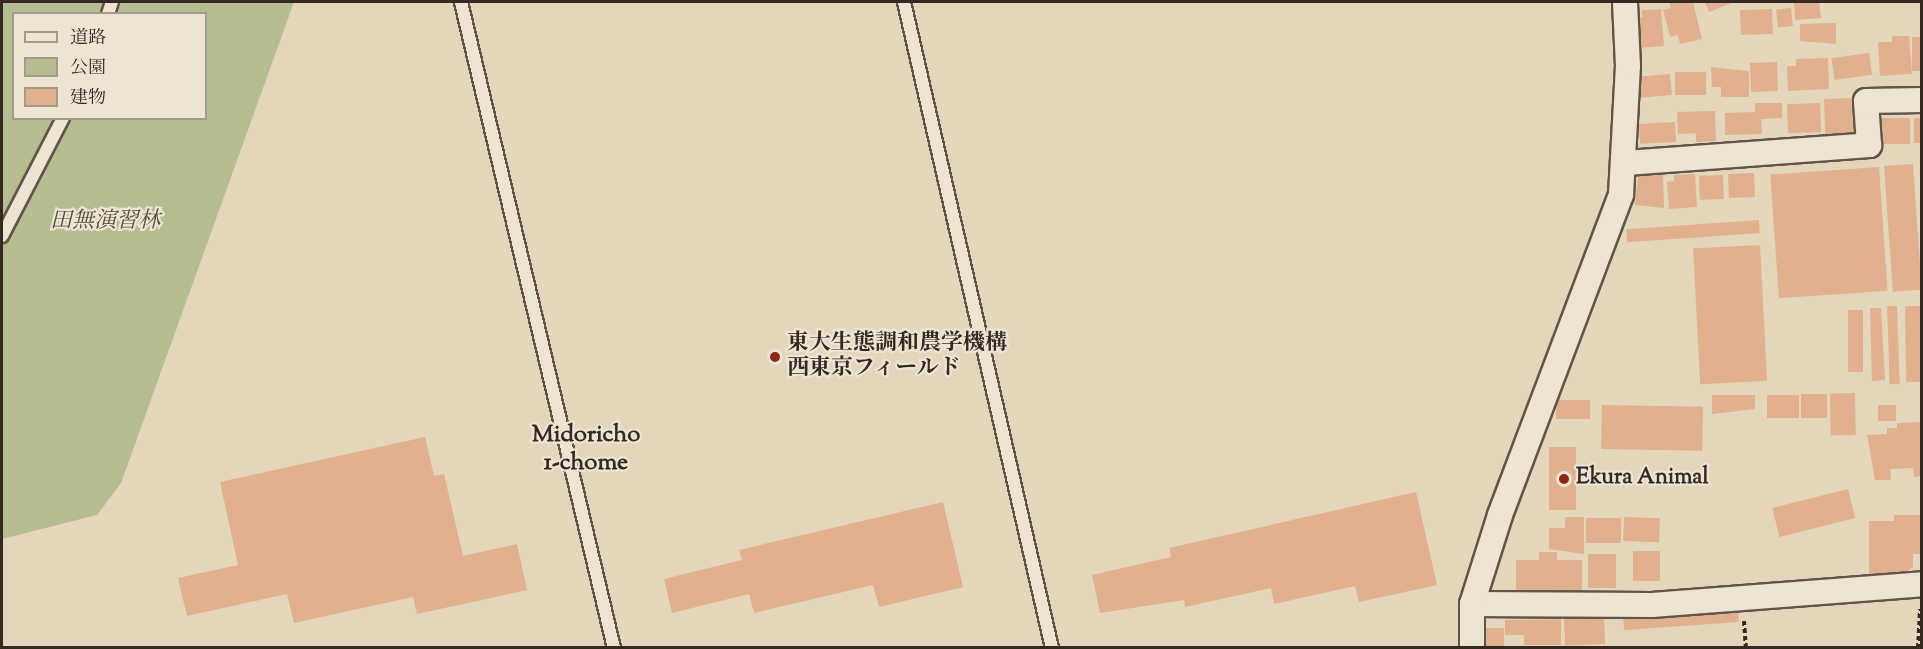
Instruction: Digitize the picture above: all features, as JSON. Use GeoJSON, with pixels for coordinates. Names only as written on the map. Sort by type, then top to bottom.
{"type":"FeatureCollection","features":[{"type":"Feature","properties":{"kind":"street"},"geometry":{"type":"LineString","coordinates":[[1473,648],[1472,604],[1500,515],[1621,195],[1626,163],[1625,2]]}},
{"type":"Feature","properties":{"kind":"street"},"geometry":{"type":"LineString","coordinates":[[1626,163],[1869,145],[1866,101],[1922,100]]}},
{"type":"Feature","properties":{"kind":"street"},"geometry":{"type":"LineString","coordinates":[[1472,604],[1652,605],[1922,584]]}},
{"type":"Feature","properties":{"kind":"lane"},"geometry":{"type":"LineString","coordinates":[[461,2],[614,648]]}},
{"type":"Feature","properties":{"kind":"lane"},"geometry":{"type":"LineString","coordinates":[[904,2],[1052,648]]}},
{"type":"Feature","properties":{"kind":"lane"},"geometry":{"type":"LineString","coordinates":[[2,236],[62,120]]}},
{"type":"Feature","properties":{"kind":"path"},"geometry":{"type":"LineString","coordinates":[[1918,648],[1921,605]]}},
{"type":"Feature","properties":{"kind":"green space","name":"田無演習林"},"geometry":{"type":"Polygon","coordinates":[[[2,2],[294,2],[121,483],[97,515],[2,539],[2,2]]]}},
{"type":"Feature","properties":{"kind":"building"},"geometry":{"type":"Polygon","coordinates":[[[1669,2],[1693,2],[1702,39],[1680,44],[1678,35],[1670,37],[1663,10],[1671,8],[1669,2]]]}},
{"type":"Feature","properties":{"kind":"building"},"geometry":{"type":"Polygon","coordinates":[[[1705,2],[1735,2],[1709,12],[1705,2]]]}},
{"type":"Feature","properties":{"kind":"building"},"geometry":{"type":"Polygon","coordinates":[[[1794,2],[1819,2],[1821,18],[1795,20],[1794,2]]]}},
{"type":"Feature","properties":{"kind":"building"},"geometry":{"type":"Polygon","coordinates":[[[1791,8],[1793,26],[1778,27],[1776,10],[1791,8]]]}},
{"type":"Feature","properties":{"kind":"building"},"geometry":{"type":"Polygon","coordinates":[[[1661,9],[1664,46],[1639,48],[1637,18],[1642,17],[1642,10],[1661,9]]]}},
{"type":"Feature","properties":{"kind":"building"},"geometry":{"type":"Polygon","coordinates":[[[1772,9],[1773,34],[1741,35],[1740,10],[1772,9]]]}},
{"type":"Feature","properties":{"kind":"building"},"geometry":{"type":"Polygon","coordinates":[[[1836,23],[1836,44],[1800,41],[1800,24],[1836,23]]]}},
{"type":"Feature","properties":{"kind":"building"},"geometry":{"type":"Polygon","coordinates":[[[1892,36],[1909,36],[1912,74],[1880,76],[1878,42],[1892,42],[1892,36]]]}},
{"type":"Feature","properties":{"kind":"building"},"geometry":{"type":"Polygon","coordinates":[[[1912,37],[1922,37],[1922,71],[1912,71],[1912,37]]]}},
{"type":"Feature","properties":{"kind":"building"},"geometry":{"type":"Polygon","coordinates":[[[1869,53],[1872,75],[1834,80],[1831,58],[1869,53]]]}},
{"type":"Feature","properties":{"kind":"building"},"geometry":{"type":"Polygon","coordinates":[[[1828,58],[1829,89],[1788,91],[1787,66],[1796,66],[1796,59],[1828,58]]]}},
{"type":"Feature","properties":{"kind":"building"},"geometry":{"type":"Polygon","coordinates":[[[1777,62],[1778,91],[1751,92],[1750,63],[1777,62]]]}},
{"type":"Feature","properties":{"kind":"building"},"geometry":{"type":"Polygon","coordinates":[[[1711,67],[1749,71],[1749,97],[1721,97],[1721,87],[1712,87],[1711,67]]]}},
{"type":"Feature","properties":{"kind":"building"},"geometry":{"type":"Polygon","coordinates":[[[1675,72],[1706,72],[1706,95],[1675,95],[1675,72]]]}},
{"type":"Feature","properties":{"kind":"building"},"geometry":{"type":"Polygon","coordinates":[[[1670,74],[1672,95],[1640,98],[1638,77],[1670,74]]]}},
{"type":"Feature","properties":{"kind":"building"},"geometry":{"type":"Polygon","coordinates":[[[1853,98],[1854,136],[1825,137],[1824,99],[1853,98]]]}},
{"type":"Feature","properties":{"kind":"building"},"geometry":{"type":"Polygon","coordinates":[[[1755,103],[1782,103],[1782,118],[1761,119],[1762,134],[1725,135],[1725,113],[1755,112],[1755,103]]]}},
{"type":"Feature","properties":{"kind":"building"},"geometry":{"type":"Polygon","coordinates":[[[1820,103],[1821,132],[1788,133],[1787,104],[1820,103]]]}},
{"type":"Feature","properties":{"kind":"building"},"geometry":{"type":"Polygon","coordinates":[[[1715,111],[1716,141],[1696,142],[1696,133],[1678,134],[1677,112],[1715,111]]]}},
{"type":"Feature","properties":{"kind":"building"},"geometry":{"type":"Polygon","coordinates":[[[1880,118],[1910,118],[1910,144],[1880,144],[1880,118]]]}},
{"type":"Feature","properties":{"kind":"building"},"geometry":{"type":"Polygon","coordinates":[[[1914,118],[1922,118],[1922,143],[1914,143],[1914,118]]]}},
{"type":"Feature","properties":{"kind":"building"},"geometry":{"type":"Polygon","coordinates":[[[1675,122],[1676,142],[1640,144],[1639,124],[1675,122]]]}},
{"type":"Feature","properties":{"kind":"building"},"geometry":{"type":"Polygon","coordinates":[[[1913,164],[1922,290],[1893,292],[1884,166],[1913,164]]]}},
{"type":"Feature","properties":{"kind":"building"},"geometry":{"type":"Polygon","coordinates":[[[1879,167],[1888,291],[1779,298],[1770,175],[1879,167]]]}},
{"type":"Feature","properties":{"kind":"building"},"geometry":{"type":"Polygon","coordinates":[[[1754,173],[1755,197],[1729,198],[1728,174],[1754,173]]]}},
{"type":"Feature","properties":{"kind":"building"},"geometry":{"type":"Polygon","coordinates":[[[1695,174],[1697,207],[1669,209],[1667,182],[1674,181],[1674,175],[1695,174]]]}},
{"type":"Feature","properties":{"kind":"building"},"geometry":{"type":"Polygon","coordinates":[[[1663,175],[1664,208],[1635,205],[1638,176],[1663,175]]]}},
{"type":"Feature","properties":{"kind":"building"},"geometry":{"type":"Polygon","coordinates":[[[1723,175],[1724,199],[1700,200],[1699,176],[1723,175]]]}},
{"type":"Feature","properties":{"kind":"building"},"geometry":{"type":"Polygon","coordinates":[[[1759,220],[1760,233],[1627,242],[1626,229],[1759,220]]]}},
{"type":"Feature","properties":{"kind":"building"},"geometry":{"type":"Polygon","coordinates":[[[1760,245],[1767,381],[1700,384],[1693,249],[1760,245]]]}},
{"type":"Feature","properties":{"kind":"building"},"geometry":{"type":"Polygon","coordinates":[[[1887,306],[1897,306],[1900,384],[1890,384],[1887,306]]]}},
{"type":"Feature","properties":{"kind":"building"},"geometry":{"type":"Polygon","coordinates":[[[1905,306],[1921,306],[1922,382],[1906,382],[1905,306]]]}},
{"type":"Feature","properties":{"kind":"building"},"geometry":{"type":"Polygon","coordinates":[[[1870,308],[1881,308],[1885,380],[1872,381],[1870,308]]]}},
{"type":"Feature","properties":{"kind":"building"},"geometry":{"type":"Polygon","coordinates":[[[1848,310],[1863,310],[1863,372],[1848,372],[1848,310]]]}},
{"type":"Feature","properties":{"kind":"building"},"geometry":{"type":"Polygon","coordinates":[[[1830,393],[1855,393],[1856,435],[1831,435],[1830,393]]]}},
{"type":"Feature","properties":{"kind":"building"},"geometry":{"type":"Polygon","coordinates":[[[1801,394],[1827,394],[1827,418],[1801,418],[1801,394]]]}},
{"type":"Feature","properties":{"kind":"building"},"geometry":{"type":"Polygon","coordinates":[[[1712,395],[1755,395],[1755,409],[1712,414],[1712,395]]]}},
{"type":"Feature","properties":{"kind":"building"},"geometry":{"type":"Polygon","coordinates":[[[1767,395],[1799,395],[1799,418],[1767,418],[1767,395]]]}},
{"type":"Feature","properties":{"kind":"building"},"geometry":{"type":"Polygon","coordinates":[[[1556,400],[1590,400],[1590,419],[1556,419],[1556,400]]]}},
{"type":"Feature","properties":{"kind":"building"},"geometry":{"type":"Polygon","coordinates":[[[1602,405],[1703,407],[1702,451],[1601,449],[1602,405]]]}},
{"type":"Feature","properties":{"kind":"building"},"geometry":{"type":"Polygon","coordinates":[[[1878,405],[1896,405],[1896,421],[1878,421],[1878,405]]]}},
{"type":"Feature","properties":{"kind":"building"},"geometry":{"type":"Polygon","coordinates":[[[1922,422],[1922,476],[1914,477],[1913,468],[1890,469],[1891,480],[1875,480],[1867,435],[1887,434],[1887,428],[1897,428],[1897,423],[1922,422]]]}},
{"type":"Feature","properties":{"kind":"building"},"geometry":{"type":"Polygon","coordinates":[[[425,437],[434,476],[444,474],[463,556],[517,544],[527,590],[417,614],[413,597],[294,623],[287,594],[187,616],[178,578],[238,565],[220,482],[425,437]]]}},
{"type":"Feature","properties":{"kind":"building"},"geometry":{"type":"Polygon","coordinates":[[[1549,447],[1576,447],[1576,510],[1549,510],[1549,447]]]}},
{"type":"Feature","properties":{"kind":"building"},"geometry":{"type":"Polygon","coordinates":[[[1848,489],[1855,518],[1780,537],[1772,508],[1848,489]]]}},
{"type":"Feature","properties":{"kind":"building"},"geometry":{"type":"Polygon","coordinates":[[[1416,492],[1437,585],[1359,602],[1355,586],[1274,604],[1271,588],[1185,607],[1184,600],[1100,613],[1092,575],[1171,557],[1169,548],[1416,492]]]}},
{"type":"Feature","properties":{"kind":"building"},"geometry":{"type":"Polygon","coordinates":[[[943,502],[963,587],[879,607],[873,585],[754,613],[749,594],[672,613],[664,579],[742,560],[739,550],[943,502]]]}},
{"type":"Feature","properties":{"kind":"building"},"geometry":{"type":"Polygon","coordinates":[[[1894,515],[1920,515],[1922,554],[1913,554],[1913,567],[1906,572],[1869,574],[1869,521],[1894,521],[1894,515]]]}},
{"type":"Feature","properties":{"kind":"building"},"geometry":{"type":"Polygon","coordinates":[[[1565,517],[1584,517],[1584,554],[1549,549],[1549,528],[1565,528],[1565,517]]]}},
{"type":"Feature","properties":{"kind":"building"},"geometry":{"type":"Polygon","coordinates":[[[1624,517],[1660,518],[1659,542],[1623,541],[1624,517]]]}},
{"type":"Feature","properties":{"kind":"building"},"geometry":{"type":"Polygon","coordinates":[[[1586,518],[1621,518],[1621,543],[1586,543],[1586,518]]]}},
{"type":"Feature","properties":{"kind":"building"},"geometry":{"type":"Polygon","coordinates":[[[1633,551],[1660,551],[1660,581],[1633,581],[1633,551]]]}},
{"type":"Feature","properties":{"kind":"building"},"geometry":{"type":"Polygon","coordinates":[[[1539,552],[1557,552],[1557,560],[1582,560],[1582,594],[1516,594],[1516,560],[1539,560],[1539,552]]]}},
{"type":"Feature","properties":{"kind":"building"},"geometry":{"type":"Polygon","coordinates":[[[1588,554],[1616,554],[1616,588],[1588,588],[1588,554]]]}},
{"type":"Feature","properties":{"kind":"building"},"geometry":{"type":"Polygon","coordinates":[[[1738,609],[1739,622],[1624,630],[1623,617],[1738,609]]]}},
{"type":"Feature","properties":{"kind":"building"},"geometry":{"type":"Polygon","coordinates":[[[1604,616],[1605,644],[1565,645],[1564,617],[1604,616]]]}},
{"type":"Feature","properties":{"kind":"building"},"geometry":{"type":"Polygon","coordinates":[[[1561,619],[1561,645],[1524,645],[1524,635],[1505,635],[1505,620],[1561,619]]]}},
{"type":"Feature","properties":{"kind":"building"},"geometry":{"type":"Polygon","coordinates":[[[1481,628],[1504,628],[1504,648],[1481,648],[1481,628]]]}},
{"type":"Feature","properties":{"kind":"place","name":"東大生態調和農学機構 西東京フィールド"},"geometry":{"type":"Point","coordinates":[775,357]}},
{"type":"Feature","properties":{"kind":"place","name":"Ekura Animal"},"geometry":{"type":"Point","coordinates":[1564,479]}},
{"type":"Feature","properties":{"kind":"district","name":"Midoricho 1-chome"},"geometry":{"type":"Point","coordinates":[586,450]}}]}
